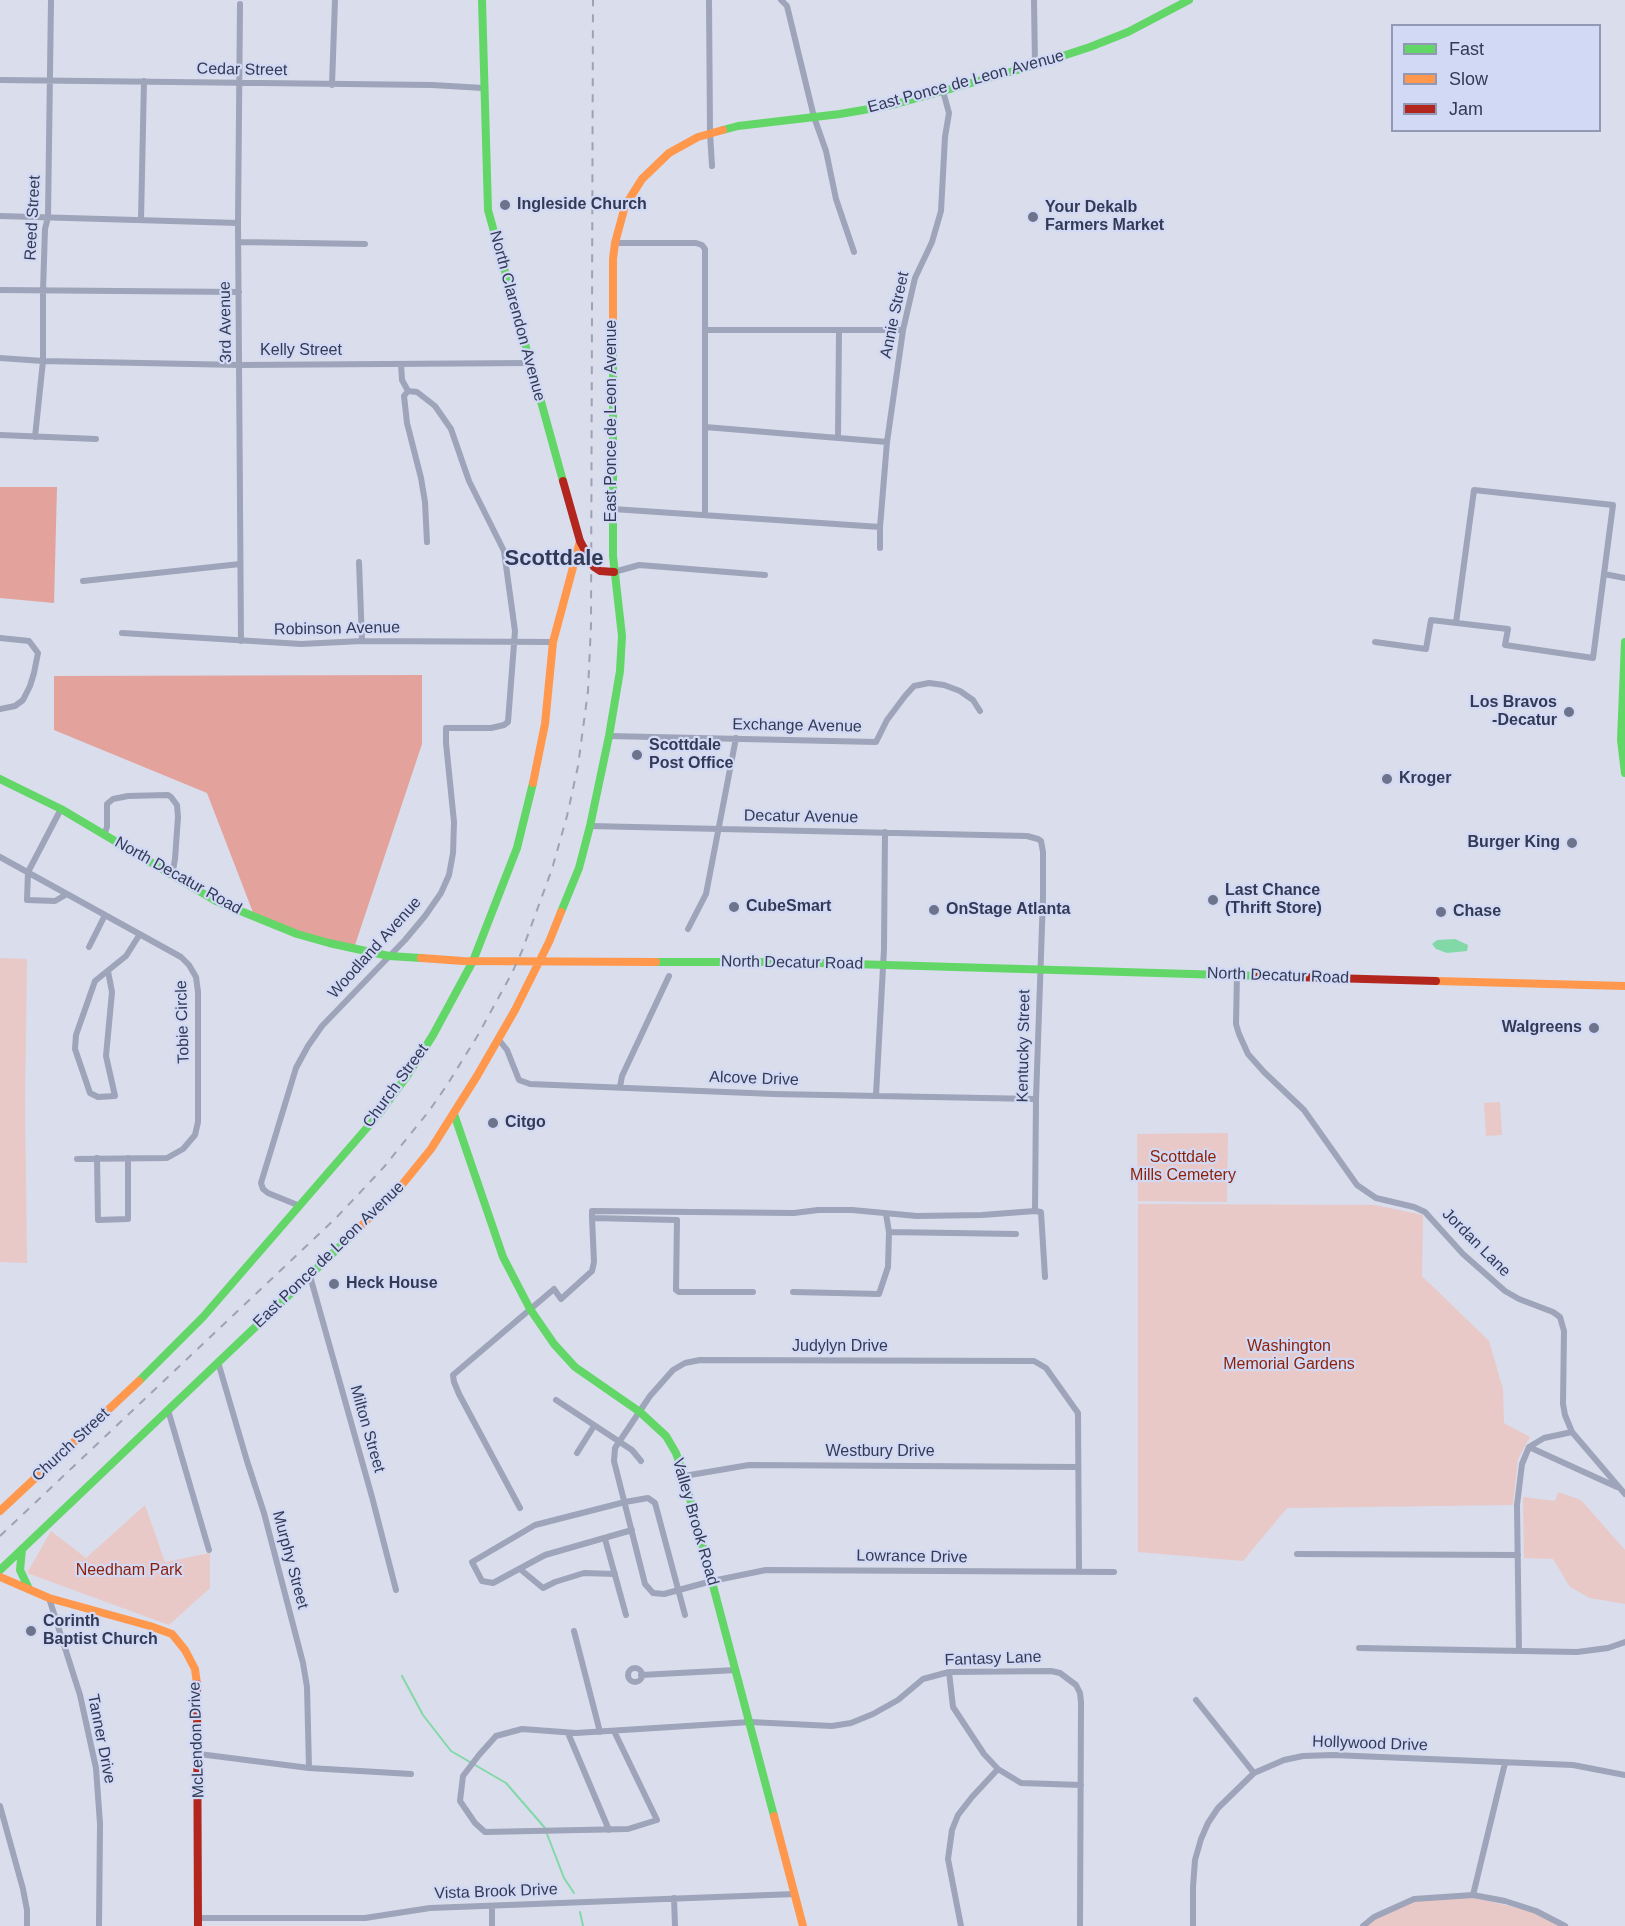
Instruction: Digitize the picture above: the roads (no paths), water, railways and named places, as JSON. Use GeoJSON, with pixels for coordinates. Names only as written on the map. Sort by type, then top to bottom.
{"type":"FeatureCollection","features":[{"type":"Feature","properties":{"kind":"main road","name":"North Clarendon Avenue"},"geometry":{"type":"LineString","coordinates":[[482,0],[488,210],[580,541],[594,567],[600,571],[614,572]]}},
{"type":"Feature","properties":{"kind":"main road","name":"East Ponce de Leon Avenue"},"geometry":{"type":"LineString","coordinates":[[0,1570],[310,1276],[401,1186],[431,1149],[499,1040],[540,961],[579,868],[609,736],[620,671],[622,643],[614,572],[612,291],[615,243],[625,206],[642,179],[669,153],[688,141],[710,133],[738,126],[892,105],[943,91],[1035,65],[1128,32],[1167,14],[1190,0]]}},
{"type":"Feature","properties":{"kind":"main road","name":"Church Street"},"geometry":{"type":"LineString","coordinates":[[0,1511],[203,1317],[378,1114],[407,1076],[441,1020],[473,961],[517,848],[529,805],[544,724],[553,642],[580,541]]}},
{"type":"Feature","properties":{"kind":"main road"},"geometry":{"type":"LineString","coordinates":[[1625,642],[1621,740],[1625,773]]}},
{"type":"Feature","properties":{"kind":"main road","name":"North Decatur Road"},"geometry":{"type":"LineString","coordinates":[[0,779],[61,809],[216,901],[278,927],[329,943],[389,956],[473,961],[723,961],[882,964],[1625,986]]}},
{"type":"Feature","properties":{"kind":"main road","name":"Valley Brook Road"},"geometry":{"type":"LineString","coordinates":[[453,1114],[503,1257],[530,1309],[554,1344],[574,1367],[640,1412],[666,1436],[676,1453],[803,1926]]}},
{"type":"Feature","properties":{"kind":"main road"},"geometry":{"type":"LineString","coordinates":[[22,1549],[20,1570],[29,1589]]}},
{"type":"Feature","properties":{"kind":"main road","name":"McLendon Drive"},"geometry":{"type":"LineString","coordinates":[[0,1577],[49,1598],[172,1634],[185,1650],[195,1669],[198,1688],[199,1922]]}},
{"type":"Feature","properties":{"kind":"street","name":"Reed Street"},"geometry":{"type":"LineString","coordinates":[[35,437],[43,361],[45,229],[48,217],[51,0]]}},
{"type":"Feature","properties":{"kind":"street"},"geometry":{"type":"LineString","coordinates":[[332,85],[335,0]]}},
{"type":"Feature","properties":{"kind":"street"},"geometry":{"type":"LineString","coordinates":[[709,0],[712,166]]}},
{"type":"Feature","properties":{"kind":"street"},"geometry":{"type":"LineString","coordinates":[[781,0],[787,6],[814,117],[826,151],[836,199],[854,252]]}},
{"type":"Feature","properties":{"kind":"street"},"geometry":{"type":"LineString","coordinates":[[1034,0],[1035,65]]}},
{"type":"Feature","properties":{"kind":"street","name":"3rd Avenue"},"geometry":{"type":"LineString","coordinates":[[240,4],[238,242],[242,640]]}},
{"type":"Feature","properties":{"kind":"street","name":"Cedar Street"},"geometry":{"type":"LineString","coordinates":[[0,80],[432,85],[483,88]]}},
{"type":"Feature","properties":{"kind":"street"},"geometry":{"type":"LineString","coordinates":[[141,220],[144,81]]}},
{"type":"Feature","properties":{"kind":"street","name":"Annie Street"},"geometry":{"type":"LineString","coordinates":[[880,549],[887,442],[903,330],[915,278],[932,242],[941,211],[945,137],[949,113],[943,91]]}},
{"type":"Feature","properties":{"kind":"street"},"geometry":{"type":"LineString","coordinates":[[0,216],[238,224]]}},
{"type":"Feature","properties":{"kind":"street"},"geometry":{"type":"LineString","coordinates":[[238,242],[365,244]]}},
{"type":"Feature","properties":{"kind":"street"},"geometry":{"type":"LineString","coordinates":[[615,243],[699,243],[705,249],[705,514]]}},
{"type":"Feature","properties":{"kind":"street"},"geometry":{"type":"LineString","coordinates":[[0,290],[239,292]]}},
{"type":"Feature","properties":{"kind":"street"},"geometry":{"type":"LineString","coordinates":[[706,330],[903,330]]}},
{"type":"Feature","properties":{"kind":"street"},"geometry":{"type":"LineString","coordinates":[[838,437],[839,330]]}},
{"type":"Feature","properties":{"kind":"street","name":"Kelly Street"},"geometry":{"type":"LineString","coordinates":[[0,358],[240,365],[530,363]]}},
{"type":"Feature","properties":{"kind":"street"},"geometry":{"type":"LineString","coordinates":[[401,364],[402,380],[408,391]]}},
{"type":"Feature","properties":{"kind":"street"},"geometry":{"type":"LineString","coordinates":[[408,391],[404,396],[407,423],[421,478],[428,542]]}},
{"type":"Feature","properties":{"kind":"street"},"geometry":{"type":"LineString","coordinates":[[408,391],[417,392],[435,406],[451,429],[469,481],[504,551],[515,642]]}},
{"type":"Feature","properties":{"kind":"street"},"geometry":{"type":"LineString","coordinates":[[705,427],[887,442]]}},
{"type":"Feature","properties":{"kind":"street"},"geometry":{"type":"LineString","coordinates":[[0,435],[96,439]]}},
{"type":"Feature","properties":{"kind":"street"},"geometry":{"type":"LineString","coordinates":[[1375,642],[1426,649],[1431,620],[1456,623],[1508,629],[1505,645],[1593,658],[1613,505],[1474,489],[1456,623]]}},
{"type":"Feature","properties":{"kind":"street"},"geometry":{"type":"LineString","coordinates":[[613,509],[880,527]]}},
{"type":"Feature","properties":{"kind":"street"},"geometry":{"type":"LineString","coordinates":[[359,562],[362,641]]}},
{"type":"Feature","properties":{"kind":"street"},"geometry":{"type":"LineString","coordinates":[[83,581],[240,564]]}},
{"type":"Feature","properties":{"kind":"street"},"geometry":{"type":"LineString","coordinates":[[614,572],[639,565],[765,575]]}},
{"type":"Feature","properties":{"kind":"street"},"geometry":{"type":"LineString","coordinates":[[1604,574],[1625,578]]}},
{"type":"Feature","properties":{"kind":"street","name":"Robinson Avenue"},"geometry":{"type":"LineString","coordinates":[[122,633],[301,644],[362,641],[553,642]]}},
{"type":"Feature","properties":{"kind":"street"},"geometry":{"type":"LineString","coordinates":[[0,638],[29,641],[38,653],[34,673],[24,698],[15,706],[0,709]]}},
{"type":"Feature","properties":{"kind":"street","name":"Woodland Avenue"},"geometry":{"type":"LineString","coordinates":[[300,1206],[268,1193],[263,1189],[261,1183],[290,1085],[308,1046],[322,1026],[405,940],[441,893],[449,875],[453,853],[454,822],[446,728],[491,728],[508,722],[515,642]]}},
{"type":"Feature","properties":{"kind":"street","name":"Exchange Avenue"},"geometry":{"type":"LineString","coordinates":[[609,736],[876,742],[887,720],[905,696],[914,686],[929,683],[944,685],[960,691],[973,700],[980,711]]}},
{"type":"Feature","properties":{"kind":"street"},"geometry":{"type":"LineString","coordinates":[[688,929],[706,894],[736,738]]}},
{"type":"Feature","properties":{"kind":"street"},"geometry":{"type":"LineString","coordinates":[[104,835],[107,825],[107,804],[113,799],[128,796],[168,795],[175,800],[178,811],[172,876]]}},
{"type":"Feature","properties":{"kind":"street"},"geometry":{"type":"LineString","coordinates":[[61,809],[28,872],[27,900],[55,901],[68,894]]}},
{"type":"Feature","properties":{"kind":"street","name":"Decatur Avenue"},"geometry":{"type":"LineString","coordinates":[[590,826],[1011,836]]}},
{"type":"Feature","properties":{"kind":"street"},"geometry":{"type":"LineString","coordinates":[[876,1095],[884,949],[885,832]]}},
{"type":"Feature","properties":{"kind":"street","name":"Kentucky Street"},"geometry":{"type":"LineString","coordinates":[[1011,836],[1038,839],[1043,846],[1035,1211],[1041,1212],[1045,1277]]}},
{"type":"Feature","properties":{"kind":"street","name":"Tobie Circle"},"geometry":{"type":"LineString","coordinates":[[0,857],[181,957],[196,977],[198,1122],[195,1135],[183,1149],[167,1158],[76,1159]]}},
{"type":"Feature","properties":{"kind":"street"},"geometry":{"type":"LineString","coordinates":[[89,947],[105,915]]}},
{"type":"Feature","properties":{"kind":"street"},"geometry":{"type":"LineString","coordinates":[[108,971],[112,992],[106,1056],[115,1096],[98,1097],[90,1093],[75,1049],[76,1035],[95,981],[126,956],[140,934]]}},
{"type":"Feature","properties":{"kind":"street","name":"Jordan Lane"},"geometry":{"type":"LineString","coordinates":[[1237,974],[1236,1024],[1248,1054],[1304,1110],[1357,1185],[1376,1198],[1425,1212],[1462,1254],[1505,1291],[1560,1317],[1564,1332],[1563,1404],[1572,1432],[1623,1491]]}},
{"type":"Feature","properties":{"kind":"street"},"geometry":{"type":"LineString","coordinates":[[620,1088],[622,1076],[669,976]]}},
{"type":"Feature","properties":{"kind":"street","name":"Alcove Drive"},"geometry":{"type":"LineString","coordinates":[[499,1040],[507,1050],[522,1083],[764,1093],[1036,1099]]}},
{"type":"Feature","properties":{"kind":"street"},"geometry":{"type":"LineString","coordinates":[[97,1158],[98,1220],[118,1220],[128,1219],[128,1158]]}},
{"type":"Feature","properties":{"kind":"street"},"geometry":{"type":"LineString","coordinates":[[520,1508],[459,1394],[453,1375],[554,1289],[561,1299],[592,1271],[594,1262],[592,1218],[677,1216],[741,1211],[794,1213],[810,1209],[917,1216],[1035,1211]]}},
{"type":"Feature","properties":{"kind":"street"},"geometry":{"type":"LineString","coordinates":[[793,1292],[879,1294],[888,1267],[889,1232],[886,1214]]}},
{"type":"Feature","properties":{"kind":"street"},"geometry":{"type":"LineString","coordinates":[[677,1216],[676,1290],[679,1292],[753,1292]]}},
{"type":"Feature","properties":{"kind":"street"},"geometry":{"type":"LineString","coordinates":[[889,1232],[1016,1234]]}},
{"type":"Feature","properties":{"kind":"street","name":"Milton Street"},"geometry":{"type":"LineString","coordinates":[[310,1276],[396,1590]]}},
{"type":"Feature","properties":{"kind":"street","name":"Judylyn Drive"},"geometry":{"type":"LineString","coordinates":[[619,1442],[651,1396],[673,1370],[685,1363],[700,1360],[1034,1361],[1046,1368],[1078,1413],[1079,1571]]}},
{"type":"Feature","properties":{"kind":"street","name":"Murphy Street"},"geometry":{"type":"LineString","coordinates":[[218,1362],[246,1461],[264,1513],[303,1663],[307,1687],[309,1768]]}},
{"type":"Feature","properties":{"kind":"street"},"geometry":{"type":"LineString","coordinates":[[556,1400],[632,1450],[641,1461]]}},
{"type":"Feature","properties":{"kind":"street"},"geometry":{"type":"LineString","coordinates":[[168,1410],[209,1550]]}},
{"type":"Feature","properties":{"kind":"street"},"geometry":{"type":"LineString","coordinates":[[577,1453],[594,1426]]}},
{"type":"Feature","properties":{"kind":"street"},"geometry":{"type":"LineString","coordinates":[[1519,1651],[1518,1490],[1522,1464],[1529,1447],[1544,1438],[1572,1432]]}},
{"type":"Feature","properties":{"kind":"street"},"geometry":{"type":"LineString","coordinates":[[619,1442],[615,1449],[614,1461],[625,1502],[632,1530],[545,1556],[493,1583],[482,1581],[472,1562],[535,1525],[625,1502],[648,1498],[655,1503],[685,1615]]}},
{"type":"Feature","properties":{"kind":"street"},"geometry":{"type":"LineString","coordinates":[[1529,1447],[1623,1491]]}},
{"type":"Feature","properties":{"kind":"street","name":"Westbury Drive"},"geometry":{"type":"LineString","coordinates":[[684,1476],[749,1465],[1077,1467]]}},
{"type":"Feature","properties":{"kind":"street","name":"Lowrance Drive"},"geometry":{"type":"LineString","coordinates":[[632,1530],[645,1584],[653,1593],[664,1594],[766,1570],[1114,1572]]}},
{"type":"Feature","properties":{"kind":"street"},"geometry":{"type":"LineString","coordinates":[[605,1539],[626,1615]]}},
{"type":"Feature","properties":{"kind":"street"},"geometry":{"type":"LineString","coordinates":[[1297,1554],[1518,1555]]}},
{"type":"Feature","properties":{"kind":"street"},"geometry":{"type":"LineString","coordinates":[[520,1569],[543,1588],[584,1573],[615,1574]]}},
{"type":"Feature","properties":{"kind":"street","name":"Tanner Drive"},"geometry":{"type":"LineString","coordinates":[[49,1598],[80,1695],[96,1768],[100,1824],[99,1926]]}},
{"type":"Feature","properties":{"kind":"street"},"geometry":{"type":"LineString","coordinates":[[574,1631],[600,1732]]}},
{"type":"Feature","properties":{"kind":"street"},"geometry":{"type":"LineString","coordinates":[[1359,1648],[1577,1652],[1608,1648],[1625,1642]]}},
{"type":"Feature","properties":{"kind":"street"},"geometry":{"type":"LineString","coordinates":[[641,1675],[736,1670]]}},
{"type":"Feature","properties":{"kind":"street"},"geometry":{"type":"LineString","coordinates":[[949,1671],[953,1707],[984,1754],[998,1769],[1021,1783],[1081,1785]]}},
{"type":"Feature","properties":{"kind":"street","name":"Fantasy Lane"},"geometry":{"type":"LineString","coordinates":[[609,1830],[485,1832],[475,1823],[460,1802],[463,1776],[496,1736],[522,1729],[568,1733],[750,1722],[832,1726],[850,1723],[873,1714],[898,1700],[923,1679],[949,1671],[1051,1671],[1068,1678],[1076,1685],[1080,1693],[1080,1926]]}},
{"type":"Feature","properties":{"kind":"street"},"geometry":{"type":"LineString","coordinates":[[1197,1700],[1254,1773]]}},
{"type":"Feature","properties":{"kind":"street"},"geometry":{"type":"LineString","coordinates":[[568,1733],[609,1830],[628,1829],[657,1820],[614,1731]]}},
{"type":"Feature","properties":{"kind":"street"},"geometry":{"type":"LineString","coordinates":[[199,1754],[309,1768],[411,1774]]}},
{"type":"Feature","properties":{"kind":"street","name":"Hollywood Drive"},"geometry":{"type":"LineString","coordinates":[[1193,1926],[1195,1860],[1201,1839],[1218,1808],[1254,1773],[1284,1760],[1303,1756],[1333,1755],[1573,1765],[1625,1775]]}},
{"type":"Feature","properties":{"kind":"street"},"geometry":{"type":"LineString","coordinates":[[1473,1895],[1505,1763]]}},
{"type":"Feature","properties":{"kind":"street"},"geometry":{"type":"LineString","coordinates":[[961,1926],[948,1859],[952,1830],[958,1815],[998,1769]]}},
{"type":"Feature","properties":{"kind":"street"},"geometry":{"type":"LineString","coordinates":[[0,1806],[23,1889],[27,1926]]}},
{"type":"Feature","properties":{"kind":"street","name":"Vista Brook Drive"},"geometry":{"type":"LineString","coordinates":[[199,1922],[365,1918],[430,1908],[795,1894]]}},
{"type":"Feature","properties":{"kind":"street"},"geometry":{"type":"LineString","coordinates":[[1363,1926],[1374,1917],[1414,1899],[1473,1895],[1505,1901],[1536,1911],[1565,1926]]}},
{"type":"Feature","properties":{"kind":"street"},"geometry":{"type":"LineString","coordinates":[[674,1898],[675,1926]]}},
{"type":"Feature","properties":{"kind":"street"},"geometry":{"type":"LineString","coordinates":[[492,1906],[492,1926]]}},
{"type":"Feature","properties":{"kind":"street"},"geometry":{"type":"LineString","coordinates":[[301,1918],[301,1926]]}},
{"type":"Feature","properties":{"kind":"waterway"},"geometry":{"type":"LineString","coordinates":[[402,1676],[423,1715],[451,1751],[506,1783],[545,1828]]}},
{"type":"Feature","properties":{"kind":"waterway"},"geometry":{"type":"LineString","coordinates":[[547,1834],[564,1878],[574,1893]]}},
{"type":"Feature","properties":{"kind":"waterway"},"geometry":{"type":"LineString","coordinates":[[580,1912],[583,1926]]}},
{"type":"Feature","properties":{"kind":"railway"},"geometry":{"type":"LineString","coordinates":[[0,1536],[336,1218],[384,1167],[447,1085],[478,1035],[522,951],[552,869],[567,816],[578,766],[588,691],[591,625],[593,0]]}},
{"type":"Feature","properties":{"kind":"place","name":"Ingleside Church"},"geometry":{"type":"Point","coordinates":[505,205]}},
{"type":"Feature","properties":{"kind":"place","name":"Your Dekalb Farmers Market"},"geometry":{"type":"Point","coordinates":[1033,217]}},
{"type":"Feature","properties":{"kind":"place","name":"Los Bravos -Decatur"},"geometry":{"type":"Point","coordinates":[1569,712]}},
{"type":"Feature","properties":{"kind":"place","name":"Scottdale Post Office"},"geometry":{"type":"Point","coordinates":[637,755]}},
{"type":"Feature","properties":{"kind":"place","name":"Kroger"},"geometry":{"type":"Point","coordinates":[1387,779]}},
{"type":"Feature","properties":{"kind":"place","name":"Burger King"},"geometry":{"type":"Point","coordinates":[1572,843]}},
{"type":"Feature","properties":{"kind":"place","name":"Last Chance (Thrift Store)"},"geometry":{"type":"Point","coordinates":[1213,900]}},
{"type":"Feature","properties":{"kind":"place","name":"CubeSmart"},"geometry":{"type":"Point","coordinates":[734,907]}},
{"type":"Feature","properties":{"kind":"place","name":"OnStage Atlanta"},"geometry":{"type":"Point","coordinates":[934,910]}},
{"type":"Feature","properties":{"kind":"place","name":"Chase"},"geometry":{"type":"Point","coordinates":[1441,912]}},
{"type":"Feature","properties":{"kind":"place","name":"Walgreens"},"geometry":{"type":"Point","coordinates":[1594,1028]}},
{"type":"Feature","properties":{"kind":"place","name":"Citgo"},"geometry":{"type":"Point","coordinates":[493,1123]}},
{"type":"Feature","properties":{"kind":"place","name":"Heck House"},"geometry":{"type":"Point","coordinates":[334,1284]}},
{"type":"Feature","properties":{"kind":"place","name":"Corinth Baptist Church"},"geometry":{"type":"Point","coordinates":[31,1631]}},
{"type":"Feature","properties":{"kind":"district","name":"Scottdale"},"geometry":{"type":"Point","coordinates":[554,559]}},
{"type":"Feature","properties":{"kind":"park label","name":"Scottdale Mills Cemetery"},"geometry":{"type":"Point","coordinates":[1183,1167]}},
{"type":"Feature","properties":{"kind":"park label","name":"Washington Memorial Gardens"},"geometry":{"type":"Point","coordinates":[1289,1356]}},
{"type":"Feature","properties":{"kind":"park label","name":"Needham Park"},"geometry":{"type":"Point","coordinates":[129,1571]}}]}
